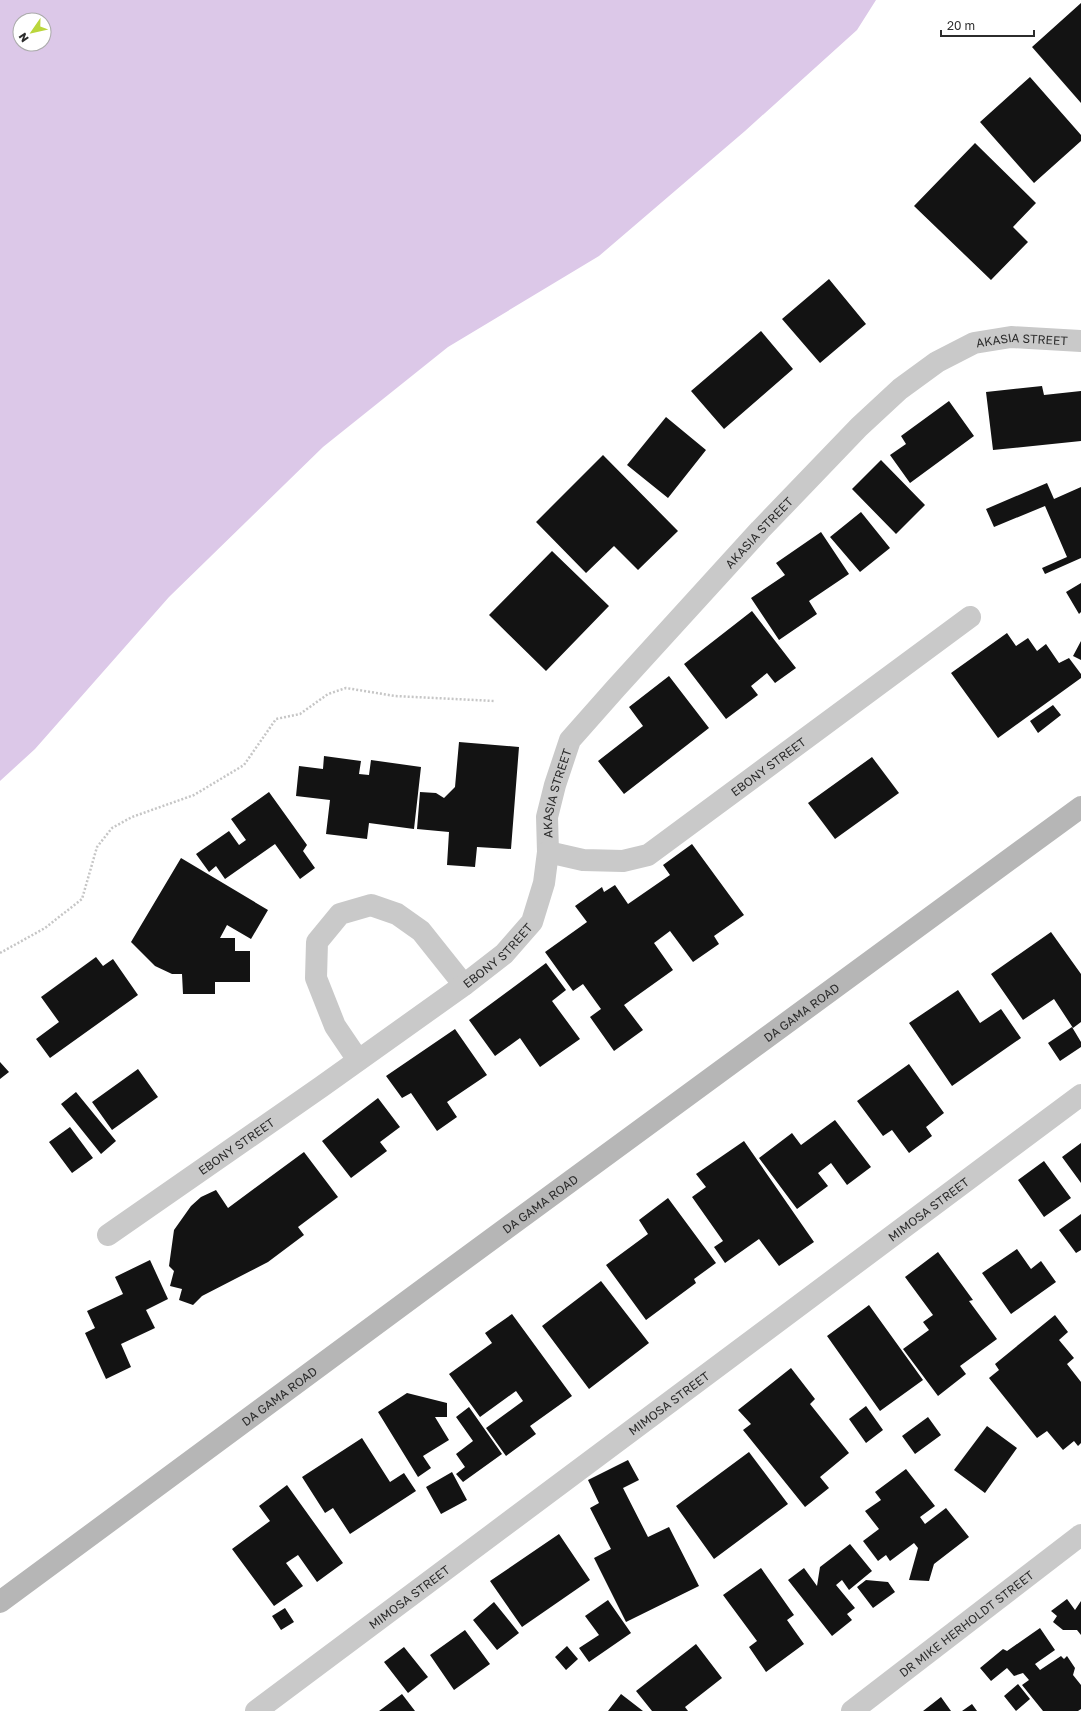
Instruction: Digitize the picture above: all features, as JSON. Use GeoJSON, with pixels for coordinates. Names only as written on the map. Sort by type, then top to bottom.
{"type":"FeatureCollection","features":[{"type":"Feature","properties":{"kind":"street","name":"AKASIA STREET"},"geometry":{"type":"LineString","coordinates":[[548,852],[547,817],[555,785],[570,740],[760,530],[860,427],[900,389],[937,362],[974,343],[1011,337],[1081,341]]}},
{"type":"Feature","properties":{"kind":"street","name":"EBONY STREET"},"geometry":{"type":"LineString","coordinates":[[108,1235],[464,985],[504,954],[532,922],[544,883],[548,852],[583,860],[615,861],[622,861],[648,855],[970,617]]}},
{"type":"Feature","properties":{"kind":"street","name":"DA GAMA ROAD"},"geometry":{"type":"LineString","coordinates":[[0,1602],[446,1272],[1081,807]]}},
{"type":"Feature","properties":{"kind":"street"},"geometry":{"type":"LineString","coordinates":[[358,1060],[335,1026],[316,978],[317,942],[340,914],[371,905],[397,914],[421,931],[464,985]]}},
{"type":"Feature","properties":{"kind":"street","name":"MIMOSA STREET"},"geometry":{"type":"LineString","coordinates":[[256,1711],[1081,1095]]}},
{"type":"Feature","properties":{"kind":"street","name":"DR MIKE HERHOLDT STREET"},"geometry":{"type":"LineString","coordinates":[[852,1711],[1081,1535]]}},
{"type":"Feature","properties":{"kind":"path"},"geometry":{"type":"LineString","coordinates":[[0,953],[45,928],[82,899],[97,847],[112,828],[132,817],[194,795],[244,765],[276,719],[300,714],[328,694],[346,688],[395,696],[494,701]]}},
{"type":"Feature","properties":{"kind":"shaded area"},"geometry":{"type":"Polygon","coordinates":[[[0,0],[876,0],[857,30],[745,131],[599,256],[448,347],[323,447],[169,597],[35,749],[0,781],[0,0]]]}},
{"type":"Feature","properties":{"kind":"building"},"geometry":{"type":"Polygon","coordinates":[[[1081,3],[1081,103],[1032,47],[1081,3]]]}},
{"type":"Feature","properties":{"kind":"building"},"geometry":{"type":"Polygon","coordinates":[[[1030,77],[1081,135],[1081,141],[1034,183],[980,122],[1030,77]]]}},
{"type":"Feature","properties":{"kind":"building"},"geometry":{"type":"Polygon","coordinates":[[[975,143],[1036,203],[1013,227],[1028,242],[991,280],[914,206],[975,143]]]}},
{"type":"Feature","properties":{"kind":"building"},"geometry":{"type":"Polygon","coordinates":[[[829,279],[866,324],[820,363],[782,319],[829,279]]]}},
{"type":"Feature","properties":{"kind":"building"},"geometry":{"type":"Polygon","coordinates":[[[761,331],[793,369],[724,429],[691,391],[761,331]]]}},
{"type":"Feature","properties":{"kind":"building"},"geometry":{"type":"Polygon","coordinates":[[[1042,386],[1044,395],[1081,391],[1081,441],[993,450],[986,392],[1042,386]]]}},
{"type":"Feature","properties":{"kind":"building"},"geometry":{"type":"Polygon","coordinates":[[[949,401],[974,436],[910,483],[890,455],[906,444],[901,436],[949,401]]]}},
{"type":"Feature","properties":{"kind":"building"},"geometry":{"type":"Polygon","coordinates":[[[666,417],[706,450],[668,498],[627,465],[666,417]]]}},
{"type":"Feature","properties":{"kind":"building"},"geometry":{"type":"Polygon","coordinates":[[[603,455],[678,531],[638,570],[614,546],[586,573],[536,522],[603,455]]]}},
{"type":"Feature","properties":{"kind":"building"},"geometry":{"type":"Polygon","coordinates":[[[881,460],[925,505],[896,534],[852,489],[881,460]]]}},
{"type":"Feature","properties":{"kind":"building"},"geometry":{"type":"Polygon","coordinates":[[[1047,483],[1054,499],[1081,487],[1081,558],[1045,574],[1042,568],[1067,557],[1045,506],[994,527],[986,509],[1047,483]]]}},
{"type":"Feature","properties":{"kind":"building"},"geometry":{"type":"Polygon","coordinates":[[[861,512],[890,548],[860,572],[830,537],[861,512]]]}},
{"type":"Feature","properties":{"kind":"building"},"geometry":{"type":"Polygon","coordinates":[[[821,532],[849,574],[809,601],[817,614],[779,640],[751,598],[785,575],[776,563],[821,532]]]}},
{"type":"Feature","properties":{"kind":"building"},"geometry":{"type":"Polygon","coordinates":[[[552,551],[609,606],[546,671],[489,615],[552,551]]]}},
{"type":"Feature","properties":{"kind":"building"},"geometry":{"type":"Polygon","coordinates":[[[1081,583],[1081,612],[1079,614],[1066,592],[1081,583]]]}},
{"type":"Feature","properties":{"kind":"building"},"geometry":{"type":"Polygon","coordinates":[[[752,611],[796,668],[775,683],[767,673],[751,686],[758,695],[726,719],[684,664],[752,611]]]}},
{"type":"Feature","properties":{"kind":"building"},"geometry":{"type":"Polygon","coordinates":[[[1007,633],[1016,646],[1028,638],[1037,651],[1046,644],[1059,663],[1069,658],[1081,674],[1081,678],[998,738],[951,673],[1007,633]]]}},
{"type":"Feature","properties":{"kind":"building"},"geometry":{"type":"Polygon","coordinates":[[[1081,641],[1081,660],[1073,656],[1081,641]]]}},
{"type":"Feature","properties":{"kind":"building"},"geometry":{"type":"Polygon","coordinates":[[[669,676],[709,728],[624,794],[598,761],[643,726],[629,707],[669,676]]]}},
{"type":"Feature","properties":{"kind":"building"},"geometry":{"type":"Polygon","coordinates":[[[1053,705],[1061,715],[1038,733],[1030,721],[1053,705]]]}},
{"type":"Feature","properties":{"kind":"building"},"geometry":{"type":"Polygon","coordinates":[[[459,742],[519,747],[511,849],[477,847],[475,867],[447,865],[449,832],[417,829],[420,792],[436,793],[444,798],[455,787],[459,742]]]}},
{"type":"Feature","properties":{"kind":"building"},"geometry":{"type":"Polygon","coordinates":[[[324,756],[361,761],[359,774],[369,775],[371,760],[421,767],[414,829],[369,823],[367,839],[326,834],[330,800],[296,796],[299,766],[323,769],[324,756]]]}},
{"type":"Feature","properties":{"kind":"building"},"geometry":{"type":"Polygon","coordinates":[[[872,757],[899,793],[835,839],[808,803],[872,757]]]}},
{"type":"Feature","properties":{"kind":"building"},"geometry":{"type":"Polygon","coordinates":[[[269,792],[307,845],[303,851],[315,868],[300,879],[275,844],[225,879],[216,866],[209,872],[196,854],[229,831],[239,845],[246,840],[231,819],[269,792]]]}},
{"type":"Feature","properties":{"kind":"building"},"geometry":{"type":"Polygon","coordinates":[[[692,844],[744,915],[714,936],[719,944],[693,962],[670,931],[654,943],[673,970],[624,1005],[643,1030],[614,1051],[590,1017],[601,1009],[583,984],[573,991],[545,952],[587,922],[575,906],[602,887],[604,892],[615,885],[628,904],[670,875],[663,865],[692,844]]]}},
{"type":"Feature","properties":{"kind":"building"},"geometry":{"type":"Polygon","coordinates":[[[181,858],[268,910],[251,939],[227,925],[220,938],[235,938],[235,951],[250,951],[250,982],[215,982],[215,994],[183,994],[182,974],[172,974],[155,966],[131,942],[181,858]]]}},
{"type":"Feature","properties":{"kind":"building"},"geometry":{"type":"Polygon","coordinates":[[[1051,932],[1081,974],[1081,1022],[1073,1028],[1054,999],[1023,1020],[991,974],[1051,932]]]}},
{"type":"Feature","properties":{"kind":"building"},"geometry":{"type":"Polygon","coordinates":[[[96,957],[103,966],[113,959],[138,995],[50,1058],[36,1039],[59,1022],[41,997],[96,957]]]}},
{"type":"Feature","properties":{"kind":"building"},"geometry":{"type":"Polygon","coordinates":[[[546,963],[566,990],[552,1001],[580,1039],[540,1067],[520,1038],[495,1056],[469,1020],[546,963]]]}},
{"type":"Feature","properties":{"kind":"building"},"geometry":{"type":"Polygon","coordinates":[[[958,990],[980,1023],[1001,1009],[1021,1038],[952,1086],[909,1023],[958,990]]]}},
{"type":"Feature","properties":{"kind":"building"},"geometry":{"type":"Polygon","coordinates":[[[1072,1027],[1081,1042],[1081,1047],[1060,1061],[1048,1043],[1072,1027]]]}},
{"type":"Feature","properties":{"kind":"building"},"geometry":{"type":"Polygon","coordinates":[[[455,1029],[487,1075],[447,1102],[457,1117],[437,1131],[411,1093],[402,1098],[386,1076],[455,1029]]]}},
{"type":"Feature","properties":{"kind":"building"},"geometry":{"type":"Polygon","coordinates":[[[0,1062],[9,1072],[0,1079],[0,1062]]]}},
{"type":"Feature","properties":{"kind":"building"},"geometry":{"type":"Polygon","coordinates":[[[909,1064],[944,1113],[926,1127],[932,1136],[909,1153],[892,1130],[883,1136],[857,1101],[909,1064]]]}},
{"type":"Feature","properties":{"kind":"building"},"geometry":{"type":"Polygon","coordinates":[[[138,1069],[158,1097],[112,1130],[92,1102],[138,1069]]]}},
{"type":"Feature","properties":{"kind":"building"},"geometry":{"type":"Polygon","coordinates":[[[76,1092],[116,1141],[101,1154],[61,1104],[76,1092]]]}},
{"type":"Feature","properties":{"kind":"building"},"geometry":{"type":"Polygon","coordinates":[[[378,1098],[400,1127],[380,1142],[387,1151],[351,1178],[322,1141],[378,1098]]]}},
{"type":"Feature","properties":{"kind":"building"},"geometry":{"type":"Polygon","coordinates":[[[835,1120],[871,1167],[847,1185],[831,1163],[818,1173],[828,1186],[797,1209],[759,1158],[792,1133],[801,1145],[835,1120]]]}},
{"type":"Feature","properties":{"kind":"building"},"geometry":{"type":"Polygon","coordinates":[[[70,1127],[93,1158],[72,1173],[49,1142],[70,1127]]]}},
{"type":"Feature","properties":{"kind":"building"},"geometry":{"type":"Polygon","coordinates":[[[744,1141],[814,1242],[779,1266],[759,1239],[725,1263],[714,1247],[723,1241],[692,1197],[706,1187],[696,1174],[744,1141]]]}},
{"type":"Feature","properties":{"kind":"building"},"geometry":{"type":"Polygon","coordinates":[[[1081,1143],[1081,1183],[1062,1157],[1081,1143]]]}},
{"type":"Feature","properties":{"kind":"building"},"geometry":{"type":"Polygon","coordinates":[[[304,1152],[338,1197],[298,1227],[304,1235],[268,1262],[202,1296],[193,1305],[179,1300],[182,1289],[170,1286],[174,1271],[169,1266],[174,1230],[191,1206],[201,1197],[216,1190],[228,1208],[304,1152]]]}},
{"type":"Feature","properties":{"kind":"building"},"geometry":{"type":"Polygon","coordinates":[[[1044,1161],[1071,1198],[1044,1217],[1018,1180],[1044,1161]]]}},
{"type":"Feature","properties":{"kind":"building"},"geometry":{"type":"Polygon","coordinates":[[[668,1198],[716,1263],[694,1279],[696,1283],[646,1320],[606,1265],[648,1234],[639,1220],[668,1198]]]}},
{"type":"Feature","properties":{"kind":"building"},"geometry":{"type":"Polygon","coordinates":[[[1081,1214],[1081,1250],[1076,1253],[1059,1230],[1081,1214]]]}},
{"type":"Feature","properties":{"kind":"building"},"geometry":{"type":"Polygon","coordinates":[[[1017,1249],[1031,1269],[1041,1261],[1056,1282],[1011,1314],[982,1273],[1017,1249]]]}},
{"type":"Feature","properties":{"kind":"building"},"geometry":{"type":"Polygon","coordinates":[[[938,1252],[973,1300],[969,1301],[997,1339],[960,1366],[966,1374],[938,1396],[903,1349],[929,1330],[923,1322],[933,1315],[905,1277],[938,1252]]]}},
{"type":"Feature","properties":{"kind":"building"},"geometry":{"type":"Polygon","coordinates":[[[150,1260],[168,1299],[146,1310],[155,1328],[121,1344],[131,1367],[106,1379],[85,1333],[95,1328],[87,1311],[123,1294],[115,1277],[150,1260]]]}},
{"type":"Feature","properties":{"kind":"building"},"geometry":{"type":"Polygon","coordinates":[[[601,1281],[649,1343],[589,1389],[542,1326],[601,1281]]]}},
{"type":"Feature","properties":{"kind":"building"},"geometry":{"type":"Polygon","coordinates":[[[869,1305],[923,1380],[880,1411],[827,1336],[869,1305]]]}},
{"type":"Feature","properties":{"kind":"building"},"geometry":{"type":"Polygon","coordinates":[[[512,1314],[572,1396],[530,1426],[536,1434],[506,1456],[486,1428],[523,1401],[516,1391],[480,1417],[449,1374],[492,1343],[485,1333],[512,1314]]]}},
{"type":"Feature","properties":{"kind":"building"},"geometry":{"type":"Polygon","coordinates":[[[1055,1315],[1068,1332],[1059,1340],[1074,1358],[1067,1364],[1081,1382],[1081,1443],[1078,1446],[1074,1441],[1063,1450],[1047,1431],[1037,1438],[989,1378],[999,1370],[995,1364],[1055,1315]]]}},
{"type":"Feature","properties":{"kind":"building"},"geometry":{"type":"Polygon","coordinates":[[[791,1368],[815,1399],[810,1404],[849,1453],[820,1477],[829,1488],[805,1507],[743,1430],[751,1424],[738,1410],[791,1368]]]}},
{"type":"Feature","properties":{"kind":"building"},"geometry":{"type":"Polygon","coordinates":[[[407,1393],[447,1403],[447,1417],[435,1417],[449,1440],[423,1456],[431,1468],[418,1477],[378,1412],[407,1393]]]}},
{"type":"Feature","properties":{"kind":"building"},"geometry":{"type":"Polygon","coordinates":[[[866,1406],[883,1430],[866,1443],[849,1419],[866,1406]]]}},
{"type":"Feature","properties":{"kind":"building"},"geometry":{"type":"Polygon","coordinates":[[[469,1407],[502,1454],[463,1482],[456,1474],[465,1467],[456,1454],[473,1441],[456,1417],[469,1407]]]}},
{"type":"Feature","properties":{"kind":"building"},"geometry":{"type":"Polygon","coordinates":[[[928,1417],[941,1435],[915,1454],[902,1436],[928,1417]]]}},
{"type":"Feature","properties":{"kind":"building"},"geometry":{"type":"Polygon","coordinates":[[[987,1426],[1017,1448],[985,1493],[954,1470],[987,1426]]]}},
{"type":"Feature","properties":{"kind":"building"},"geometry":{"type":"Polygon","coordinates":[[[362,1438],[390,1482],[404,1473],[416,1491],[350,1534],[333,1508],[325,1513],[302,1477],[362,1438]]]}},
{"type":"Feature","properties":{"kind":"building"},"geometry":{"type":"Polygon","coordinates":[[[749,1452],[788,1504],[714,1559],[676,1506],[749,1452]]]}},
{"type":"Feature","properties":{"kind":"building"},"geometry":{"type":"Polygon","coordinates":[[[628,1460],[639,1480],[623,1488],[648,1537],[669,1527],[699,1586],[626,1622],[594,1558],[611,1549],[590,1508],[599,1503],[588,1480],[628,1460]]]}},
{"type":"Feature","properties":{"kind":"building"},"geometry":{"type":"Polygon","coordinates":[[[906,1469],[935,1506],[920,1517],[925,1524],[946,1508],[969,1537],[934,1564],[929,1581],[909,1580],[918,1548],[914,1543],[890,1561],[886,1555],[878,1561],[863,1541],[879,1529],[865,1511],[881,1500],[875,1492],[906,1469]]]}},
{"type":"Feature","properties":{"kind":"building"},"geometry":{"type":"Polygon","coordinates":[[[452,1472],[467,1500],[441,1514],[426,1487],[452,1472]]]}},
{"type":"Feature","properties":{"kind":"building"},"geometry":{"type":"Polygon","coordinates":[[[287,1485],[343,1563],[317,1582],[298,1555],[286,1563],[303,1586],[274,1606],[232,1549],[270,1521],[259,1506],[287,1485]]]}},
{"type":"Feature","properties":{"kind":"building"},"geometry":{"type":"Polygon","coordinates":[[[559,1534],[590,1580],[522,1627],[490,1581],[559,1534]]]}},
{"type":"Feature","properties":{"kind":"building"},"geometry":{"type":"Polygon","coordinates":[[[850,1544],[872,1571],[849,1590],[842,1580],[836,1585],[855,1608],[847,1614],[852,1620],[832,1636],[788,1580],[804,1568],[817,1586],[820,1567],[850,1544]]]}},
{"type":"Feature","properties":{"kind":"building"},"geometry":{"type":"Polygon","coordinates":[[[761,1568],[794,1615],[787,1620],[804,1644],[766,1672],[749,1647],[757,1641],[723,1595],[761,1568]]]}},
{"type":"Feature","properties":{"kind":"building"},"geometry":{"type":"Polygon","coordinates":[[[866,1580],[888,1582],[895,1592],[873,1608],[857,1587],[866,1580]]]}},
{"type":"Feature","properties":{"kind":"building"},"geometry":{"type":"Polygon","coordinates":[[[1067,1599],[1075,1610],[1081,1601],[1081,1635],[1077,1630],[1063,1630],[1053,1622],[1057,1616],[1051,1611],[1067,1599]]]}},
{"type":"Feature","properties":{"kind":"building"},"geometry":{"type":"Polygon","coordinates":[[[608,1600],[631,1633],[589,1662],[579,1648],[599,1635],[585,1616],[608,1600]]]}},
{"type":"Feature","properties":{"kind":"building"},"geometry":{"type":"Polygon","coordinates":[[[494,1602],[519,1633],[497,1650],[473,1620],[494,1602]]]}},
{"type":"Feature","properties":{"kind":"building"},"geometry":{"type":"Polygon","coordinates":[[[285,1608],[294,1622],[281,1630],[272,1616],[285,1608]]]}},
{"type":"Feature","properties":{"kind":"building"},"geometry":{"type":"Polygon","coordinates":[[[1040,1628],[1055,1650],[1035,1664],[1040,1670],[1061,1656],[1064,1659],[1067,1656],[1075,1668],[1073,1675],[1081,1685],[1081,1709],[1078,1711],[1043,1711],[1022,1685],[1029,1680],[1023,1673],[1014,1676],[1007,1668],[991,1681],[980,1668],[1003,1649],[1007,1651],[1040,1628]]]}},
{"type":"Feature","properties":{"kind":"building"},"geometry":{"type":"Polygon","coordinates":[[[465,1630],[490,1664],[454,1690],[430,1655],[465,1630]]]}},
{"type":"Feature","properties":{"kind":"building"},"geometry":{"type":"Polygon","coordinates":[[[696,1644],[722,1678],[685,1707],[688,1711],[652,1711],[636,1691],[696,1644]]]}},
{"type":"Feature","properties":{"kind":"building"},"geometry":{"type":"Polygon","coordinates":[[[567,1646],[578,1659],[566,1670],[555,1657],[567,1646]]]}},
{"type":"Feature","properties":{"kind":"building"},"geometry":{"type":"Polygon","coordinates":[[[404,1647],[428,1677],[408,1693],[384,1662],[404,1647]]]}},
{"type":"Feature","properties":{"kind":"building"},"geometry":{"type":"Polygon","coordinates":[[[1018,1684],[1030,1699],[1016,1711],[1004,1696],[1018,1684]]]}},
{"type":"Feature","properties":{"kind":"building"},"geometry":{"type":"Polygon","coordinates":[[[402,1694],[415,1711],[379,1711],[402,1694]]]}},
{"type":"Feature","properties":{"kind":"building"},"geometry":{"type":"Polygon","coordinates":[[[621,1694],[643,1711],[608,1711],[621,1694]]]}},
{"type":"Feature","properties":{"kind":"building"},"geometry":{"type":"Polygon","coordinates":[[[941,1697],[951,1711],[923,1711],[941,1697]]]}},
{"type":"Feature","properties":{"kind":"building"},"geometry":{"type":"Polygon","coordinates":[[[972,1704],[977,1711],[962,1711],[972,1704]]]}}]}
